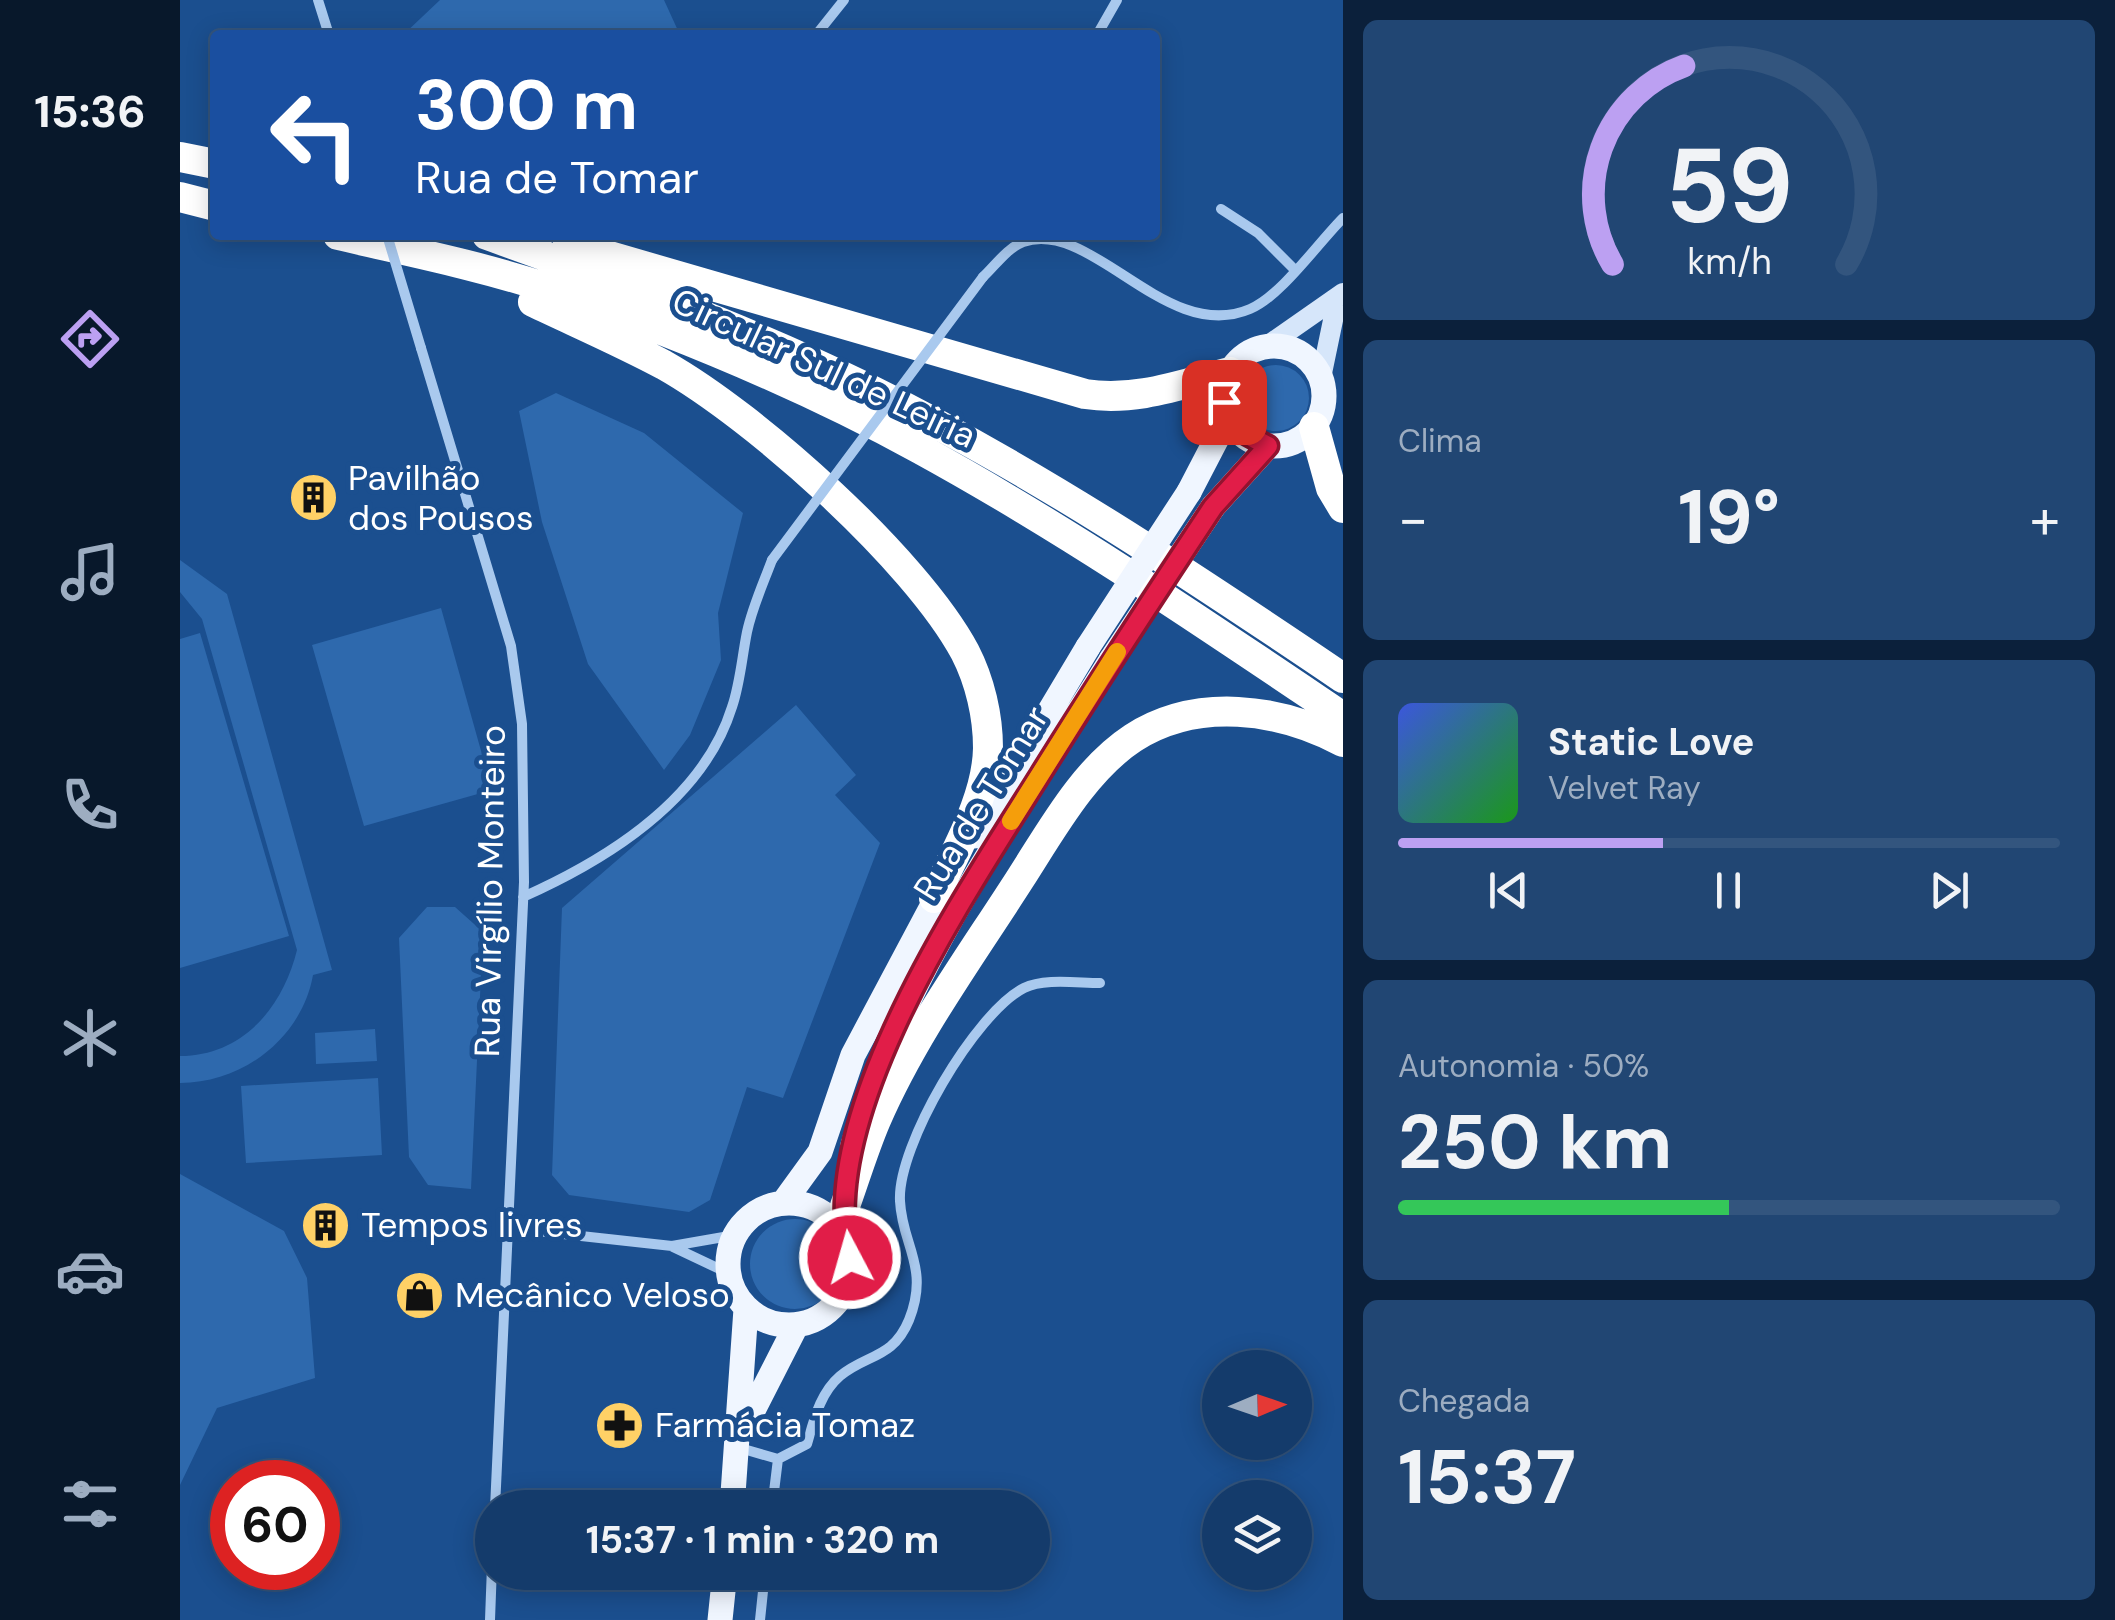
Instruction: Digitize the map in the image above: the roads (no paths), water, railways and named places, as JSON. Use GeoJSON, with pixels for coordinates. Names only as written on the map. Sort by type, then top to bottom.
{"type":"FeatureCollection","features":[{"type":"Feature","properties":{"kind":"highway"},"geometry":{"type":"LineString","coordinates":[[180,157],[210,163]]}},
{"type":"Feature","properties":{"kind":"highway"},"geometry":{"type":"LineString","coordinates":[[180,197],[210,205]]}},
{"type":"Feature","properties":{"kind":"highway","name":"Circular Sul de Leiria"},"geometry":{"type":"LineString","coordinates":[[359,240],[540,286],[640,322],[919,448],[1191,615],[1342,717]]}},
{"type":"Feature","properties":{"kind":"highway","name":"Circular Sul de Leiria"},"geometry":{"type":"LineString","coordinates":[[500,240],[721,322],[868,388],[1190,576],[1342,678]]}},
{"type":"Feature","properties":{"kind":"highway"},"geometry":{"type":"LineString","coordinates":[[553,240],[1085,394],[1104,397],[1156,392],[1230,372]]}},
{"type":"Feature","properties":{"kind":"highway"},"geometry":{"type":"LineString","coordinates":[[444,260],[664,366],[713,396],[761,432],[852,516],[942,618],[973,670],[988,744],[983,783],[934,898]]}},
{"type":"Feature","properties":{"kind":"highway"},"geometry":{"type":"LineString","coordinates":[[1314,427],[1331,488],[1342,508]]}},
{"type":"Feature","properties":{"kind":"highway"},"geometry":{"type":"LineString","coordinates":[[845,1206],[876,1120],[912,1053],[1054,826],[1103,762],[1133,738],[1166,722],[1200,713],[1259,713],[1318,729],[1342,742]]}},
{"type":"Feature","properties":{"kind":"main road"},"geometry":{"type":"LineString","coordinates":[[1230,372],[1239,360],[1340,297]]}},
{"type":"Feature","properties":{"kind":"main road"},"geometry":{"type":"LineString","coordinates":[[1314,427],[1322,412],[1321,378],[1340,297]]}},
{"type":"Feature","properties":{"kind":"main road"},"geometry":{"type":"LineString","coordinates":[[1267,346],[1280,346],[1305,356],[1321,378]]}},
{"type":"Feature","properties":{"kind":"main road","name":"Rua de Tomar"},"geometry":{"type":"LineString","coordinates":[[735,1236],[755,1213],[783,1203],[820,1152],[854,1055],[934,898],[1088,647],[1189,492],[1228,418],[1224,387],[1230,372]]}},
{"type":"Feature","properties":{"kind":"main road"},"geometry":{"type":"LineString","coordinates":[[1228,418],[1244,437],[1268,446]]}},
{"type":"Feature","properties":{"kind":"main road","name":"Rua de Tomar"},"geometry":{"type":"LineString","coordinates":[[796,1326],[830,1310],[850,1277],[845,1206],[851,1154],[863,1111],[937,941],[1112,660],[1213,507],[1268,446],[1289,445],[1314,427]]}},
{"type":"Feature","properties":{"kind":"main road"},"geometry":{"type":"LineString","coordinates":[[783,1203],[824,1214],[846,1240]]}},
{"type":"Feature","properties":{"kind":"main road"},"geometry":{"type":"LineString","coordinates":[[735,1236],[728,1273],[746,1309],[761,1320],[796,1326],[740,1440]]}},
{"type":"Feature","properties":{"kind":"main road"},"geometry":{"type":"LineString","coordinates":[[734,1490],[746,1309]]}},
{"type":"Feature","properties":{"kind":"main road"},"geometry":{"type":"LineString","coordinates":[[720,1620],[723,1590]]}},
{"type":"Feature","properties":{"kind":"street"},"geometry":{"type":"LineString","coordinates":[[318,0],[327,30]]}},
{"type":"Feature","properties":{"kind":"street"},"geometry":{"type":"LineString","coordinates":[[820,30],[844,0]]}},
{"type":"Feature","properties":{"kind":"street"},"geometry":{"type":"LineString","coordinates":[[1100,30],[1117,0]]}},
{"type":"Feature","properties":{"kind":"street"},"geometry":{"type":"LineString","coordinates":[[1221,209],[1258,233],[1294,269]]}},
{"type":"Feature","properties":{"kind":"street"},"geometry":{"type":"LineString","coordinates":[[1038,240],[1062,244],[1172,304],[1202,315],[1248,310],[1262,302],[1342,218]]}},
{"type":"Feature","properties":{"kind":"street","name":"Rua Virgílio Monteiro"},"geometry":{"type":"LineString","coordinates":[[389,240],[516,670],[525,781],[524,898],[496,1490]]}},
{"type":"Feature","properties":{"kind":"street"},"geometry":{"type":"LineString","coordinates":[[524,898],[579,872],[628,839],[702,766],[732,709],[748,628],[772,560],[983,278],[1024,240]]}},
{"type":"Feature","properties":{"kind":"street"},"geometry":{"type":"LineString","coordinates":[[778,1458],[807,1444],[817,1408],[841,1374],[880,1357],[909,1320],[918,1269],[900,1204],[900,1180],[918,1128],[940,1086],[986,1024],[1024,988],[1100,983]]}},
{"type":"Feature","properties":{"kind":"street"},"geometry":{"type":"LineString","coordinates":[[508,1228],[672,1246],[735,1236]]}},
{"type":"Feature","properties":{"kind":"street"},"geometry":{"type":"LineString","coordinates":[[672,1246],[728,1273]]}},
{"type":"Feature","properties":{"kind":"street"},"geometry":{"type":"LineString","coordinates":[[740,1440],[778,1458]]}},
{"type":"Feature","properties":{"kind":"street"},"geometry":{"type":"LineString","coordinates":[[774,1490],[778,1458]]}},
{"type":"Feature","properties":{"kind":"street"},"geometry":{"type":"LineString","coordinates":[[490,1620],[491,1590]]}},
{"type":"Feature","properties":{"kind":"street"},"geometry":{"type":"LineString","coordinates":[[760,1620],[763,1590]]}},
{"type":"Feature","properties":{"kind":"place","name":"Pavilhão dos Pousos"},"geometry":{"type":"Point","coordinates":[313,498]}},
{"type":"Feature","properties":{"kind":"place","name":"Tempos livres"},"geometry":{"type":"Point","coordinates":[326,1225]}},
{"type":"Feature","properties":{"kind":"place","name":"Mecânico Veloso"},"geometry":{"type":"Point","coordinates":[420,1295]}},
{"type":"Feature","properties":{"kind":"place","name":"Farmácia Tomaz"},"geometry":{"type":"Point","coordinates":[620,1425]}}]}
